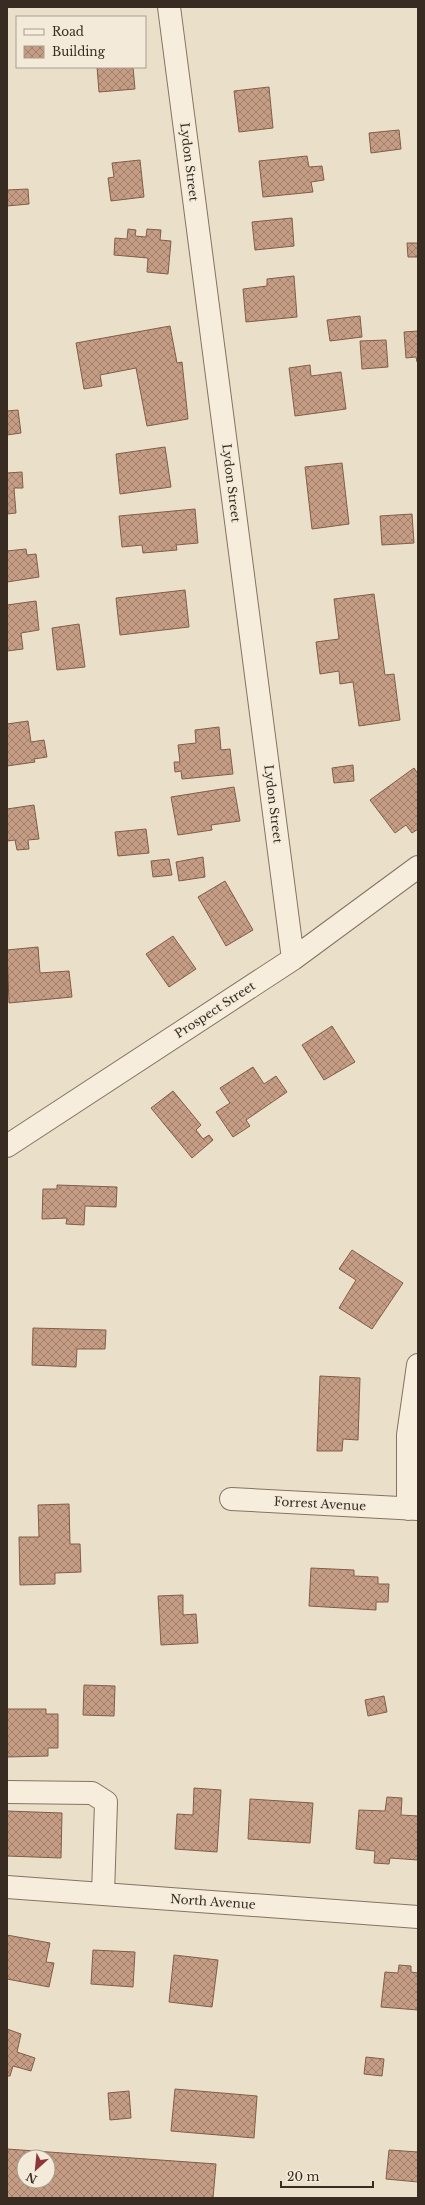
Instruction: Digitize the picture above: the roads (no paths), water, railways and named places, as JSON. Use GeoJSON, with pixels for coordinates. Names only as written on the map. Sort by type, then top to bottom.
{"type":"FeatureCollection","features":[{"type":"Feature","properties":{"kind":"street","name":"Lydon Street"},"geometry":{"type":"LineString","coordinates":[[169,7],[293,959]]}},
{"type":"Feature","properties":{"kind":"street","name":"Prospect Street"},"geometry":{"type":"LineString","coordinates":[[7,1146],[293,959],[418,867]]}},
{"type":"Feature","properties":{"kind":"street","name":"Forrest Avenue"},"geometry":{"type":"LineString","coordinates":[[231,1498],[413,1509],[408,1434],[418,1365]]}},
{"type":"Feature","properties":{"kind":"street"},"geometry":{"type":"LineString","coordinates":[[7,1792],[92,1794],[106,1802],[103,1894]]}},
{"type":"Feature","properties":{"kind":"street","name":"North Avenue"},"geometry":{"type":"LineString","coordinates":[[7,1887],[418,1917]]}}]}
